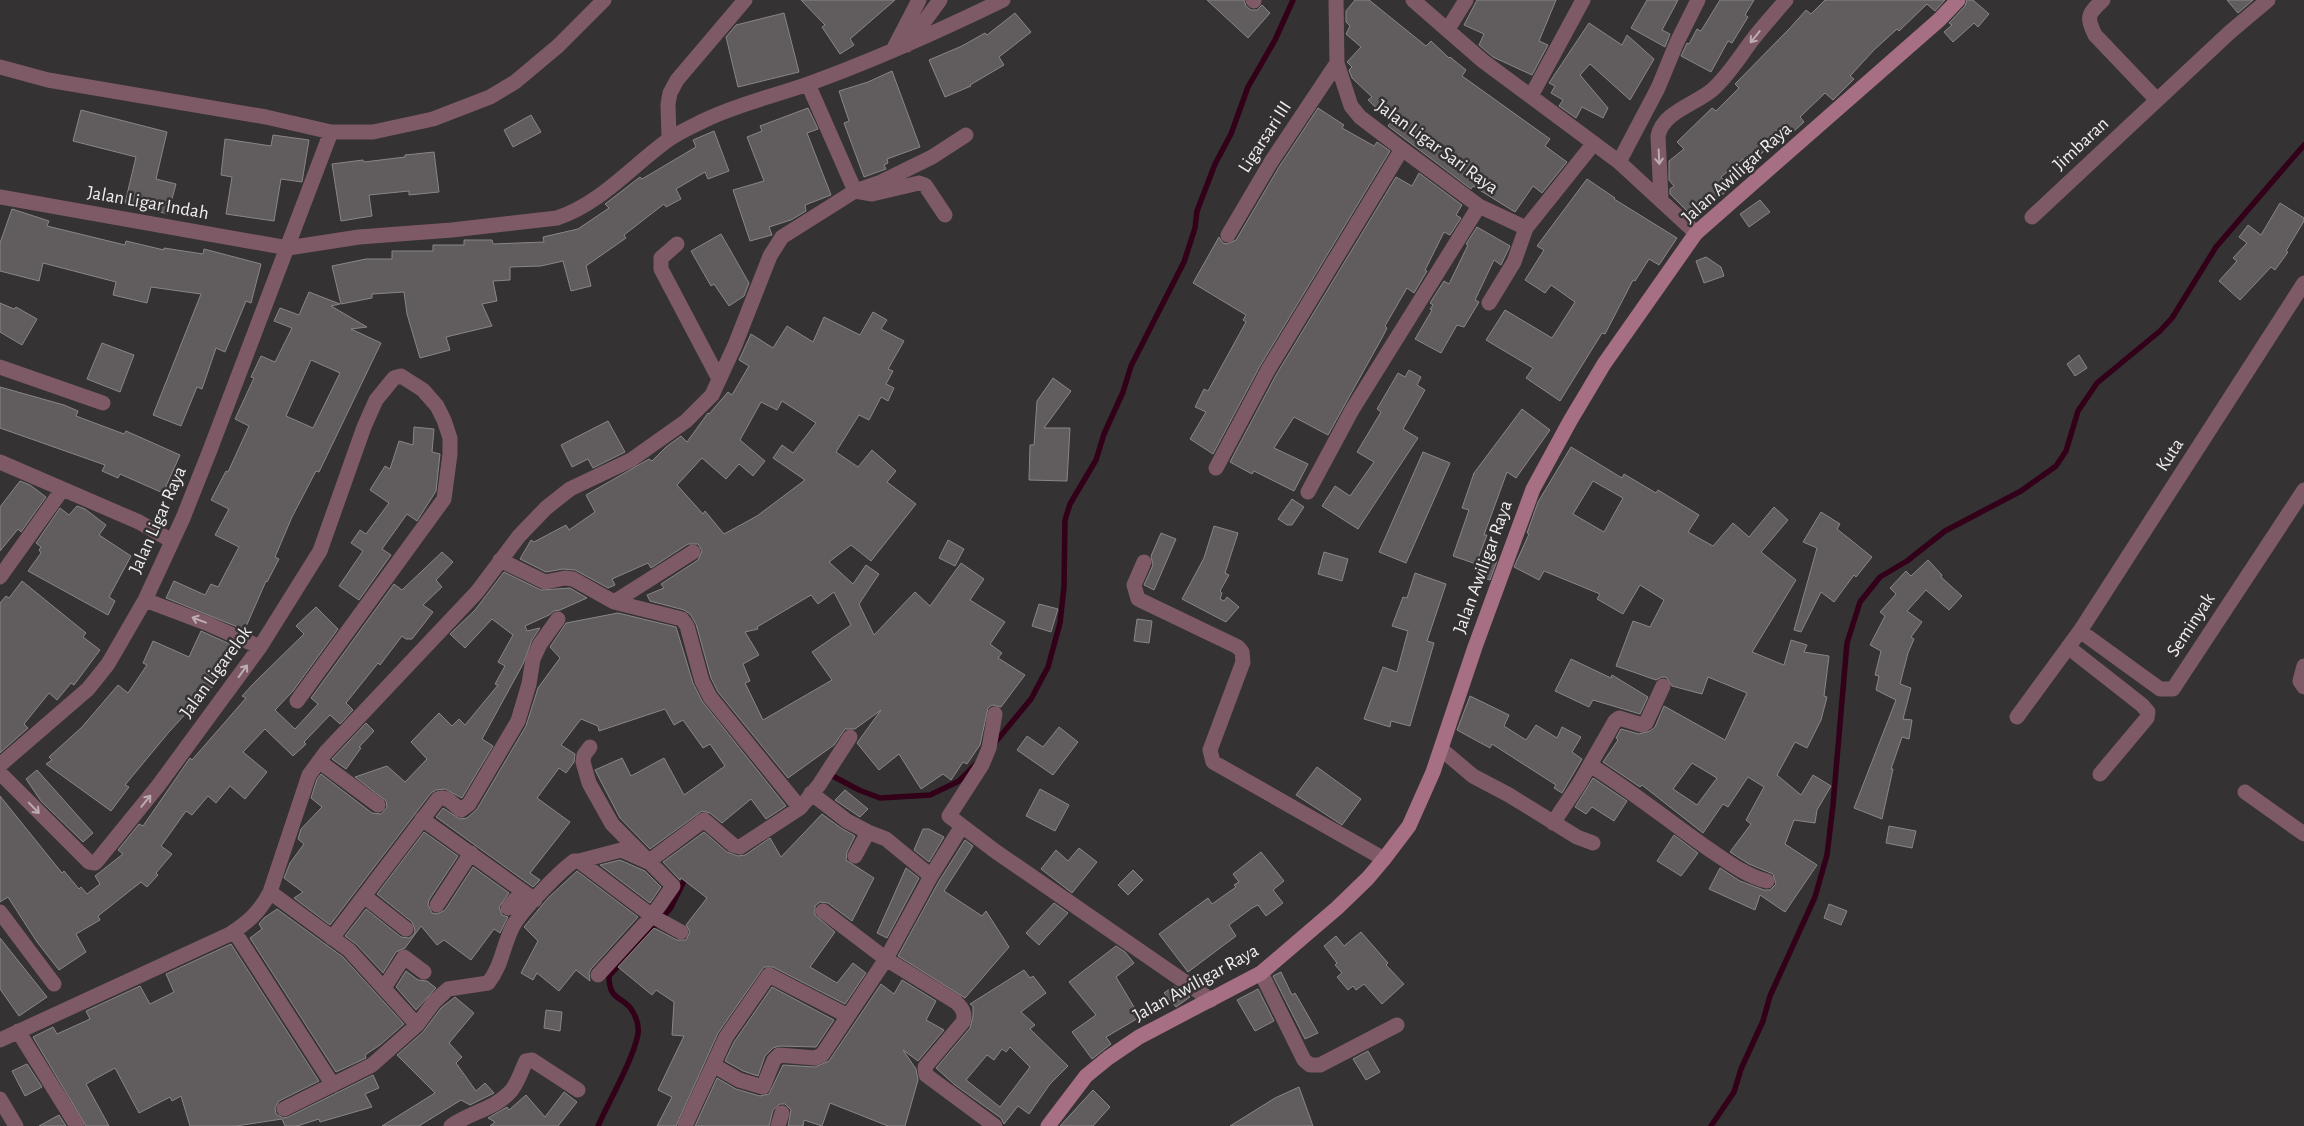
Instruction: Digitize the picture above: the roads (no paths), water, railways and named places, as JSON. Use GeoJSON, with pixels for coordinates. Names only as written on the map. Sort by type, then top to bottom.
{"type":"FeatureCollection","features":[{"type":"Feature","properties":{"kind":"street"},"geometry":{"type":"LineString","coordinates":[[0,67],[48,80],[266,117],[331,132],[372,132],[433,119],[490,97],[515,82],[558,46],[604,0]]}},
{"type":"Feature","properties":{"kind":"street"},"geometry":{"type":"LineString","coordinates":[[669,138],[668,104],[674,86],[745,0]]}},
{"type":"Feature","properties":{"kind":"street"},"geometry":{"type":"LineString","coordinates":[[900,48],[919,0]]}},
{"type":"Feature","properties":{"kind":"street"},"geometry":{"type":"LineString","coordinates":[[900,48],[940,0]]}},
{"type":"Feature","properties":{"kind":"street","name":"Jalan Ligar Indah"},"geometry":{"type":"LineString","coordinates":[[0,197],[288,248],[359,237],[452,230],[557,218],[571,214],[587,204],[669,138],[735,108],[808,84],[900,48],[1003,0]]}},
{"type":"Feature","properties":{"kind":"street","name":"Jalan Ligar Sari Raya"},"geometry":{"type":"LineString","coordinates":[[1336,0],[1338,63],[1351,106],[1360,117],[1479,206],[1526,228]]}},
{"type":"Feature","properties":{"kind":"street"},"geometry":{"type":"LineString","coordinates":[[1413,0],[1483,61],[1619,162],[1696,233]]}},
{"type":"Feature","properties":{"kind":"street"},"geometry":{"type":"LineString","coordinates":[[1448,29],[1466,0]]}},
{"type":"Feature","properties":{"kind":"street"},"geometry":{"type":"LineString","coordinates":[[1531,96],[1583,0]]}},
{"type":"Feature","properties":{"kind":"street"},"geometry":{"type":"LineString","coordinates":[[1619,162],[1658,88],[1698,0]]}},
{"type":"Feature","properties":{"kind":"street"},"geometry":{"type":"LineString","coordinates":[[1661,199],[1658,136],[1660,127],[1666,119],[1712,90],[1727,75],[1753,39],[1786,0]]}},
{"type":"Feature","properties":{"kind":"street","name":"Jalan Awiligar Raya"},"geometry":{"type":"LineString","coordinates":[[1048,1126],[1086,1076],[1108,1058],[1138,1037],[1262,973],[1338,908],[1384,859],[1409,826],[1441,750],[1475,647],[1533,489],[1604,364],[1696,233],[1814,132],[1958,0]]}},
{"type":"Feature","properties":{"kind":"street"},"geometry":{"type":"LineString","coordinates":[[2103,0],[2090,12],[2089,22],[2095,35],[2157,100]]}},
{"type":"Feature","properties":{"kind":"street","name":"Jimbaran"},"geometry":{"type":"LineString","coordinates":[[2032,217],[2157,100],[2268,0]]}},
{"type":"Feature","properties":{"kind":"street","name":"Ligarsari III"},"geometry":{"type":"LineString","coordinates":[[1228,235],[1271,162],[1338,63]]}},
{"type":"Feature","properties":{"kind":"street"},"geometry":{"type":"LineString","coordinates":[[808,84],[855,192]]}},
{"type":"Feature","properties":{"kind":"street","name":"Jalan Ligar Raya"},"geometry":{"type":"LineString","coordinates":[[0,765],[92,684],[108,664],[145,600],[210,450],[331,132]]}},
{"type":"Feature","properties":{"kind":"street"},"geometry":{"type":"LineString","coordinates":[[0,1040],[234,931],[252,919],[270,892],[309,775],[356,720],[477,592],[519,536],[546,508],[570,489],[631,460],[686,421],[712,395],[735,345],[770,256],[782,237],[855,192],[881,182],[932,157],[966,135]]}},
{"type":"Feature","properties":{"kind":"street"},"geometry":{"type":"LineString","coordinates":[[1489,303],[1514,262],[1526,228],[1594,143]]}},
{"type":"Feature","properties":{"kind":"street"},"geometry":{"type":"LineString","coordinates":[[1216,468],[1268,370],[1402,149]]}},
{"type":"Feature","properties":{"kind":"street"},"geometry":{"type":"LineString","coordinates":[[855,192],[872,194],[919,182],[925,185],[945,215]]}},
{"type":"Feature","properties":{"kind":"street"},"geometry":{"type":"LineString","coordinates":[[1308,492],[1352,410],[1479,206]]}},
{"type":"Feature","properties":{"kind":"street"},"geometry":{"type":"LineString","coordinates":[[676,244],[661,258],[661,269],[719,380]]}},
{"type":"Feature","properties":{"kind":"street","name":"Kuta"},"geometry":{"type":"LineString","coordinates":[[2017,717],[2080,631],[2299,301],[2304,283]]}},
{"type":"Feature","properties":{"kind":"street"},"geometry":{"type":"LineString","coordinates":[[0,367],[103,403]]}},
{"type":"Feature","properties":{"kind":"street","name":"Jalan Ligarelok"},"geometry":{"type":"LineString","coordinates":[[0,773],[88,862],[95,863],[158,786],[260,647],[320,551],[364,427],[376,400],[394,378],[401,376],[422,390],[437,406],[444,420],[450,438],[450,454],[444,499],[297,701]]}},
{"type":"Feature","properties":{"kind":"street"},"geometry":{"type":"LineString","coordinates":[[0,462],[139,522],[172,541]]}},
{"type":"Feature","properties":{"kind":"street"},"geometry":{"type":"LineString","coordinates":[[0,577],[62,490]]}},
{"type":"Feature","properties":{"kind":"street","name":"Seminyak"},"geometry":{"type":"LineString","coordinates":[[2080,631],[2160,689],[2173,689],[2304,490]]}},
{"type":"Feature","properties":{"kind":"street"},"geometry":{"type":"LineString","coordinates":[[614,602],[693,552]]}},
{"type":"Feature","properties":{"kind":"street"},"geometry":{"type":"LineString","coordinates":[[500,560],[545,582],[565,578],[573,579],[614,602],[682,619],[687,626],[702,681],[708,693],[800,808]]}},
{"type":"Feature","properties":{"kind":"street"},"geometry":{"type":"LineString","coordinates":[[1144,562],[1134,586],[1138,599],[1238,647],[1242,652],[1243,662],[1210,750],[1213,762],[1384,859]]}},
{"type":"Feature","properties":{"kind":"street"},"geometry":{"type":"LineString","coordinates":[[145,600],[206,623],[260,647]]}},
{"type":"Feature","properties":{"kind":"street"},"geometry":{"type":"LineString","coordinates":[[332,938],[438,799],[443,797],[461,810],[469,804],[518,721],[529,684],[533,659],[540,644],[558,619]]}},
{"type":"Feature","properties":{"kind":"street"},"geometry":{"type":"LineString","coordinates":[[2068,647],[2142,705],[2148,712],[2147,718],[2100,774]]}},
{"type":"Feature","properties":{"kind":"street"},"geometry":{"type":"LineString","coordinates":[[2304,666],[2300,681],[2304,687]]}},
{"type":"Feature","properties":{"kind":"street"},"geometry":{"type":"LineString","coordinates":[[1553,823],[1615,721],[1619,718],[1642,725],[1646,723],[1663,686]]}},
{"type":"Feature","properties":{"kind":"street"},"geometry":{"type":"LineString","coordinates":[[995,714],[989,748],[982,765],[949,816],[1211,1000]]}},
{"type":"Feature","properties":{"kind":"street"},"geometry":{"type":"LineString","coordinates":[[648,862],[704,820],[733,845],[740,847],[800,808],[850,737]]}},
{"type":"Feature","properties":{"kind":"street"},"geometry":{"type":"LineString","coordinates":[[590,747],[584,755],[583,762],[589,783],[612,824],[673,886],[652,916],[598,975]]}},
{"type":"Feature","properties":{"kind":"street"},"geometry":{"type":"LineString","coordinates":[[1441,750],[1473,776],[1509,795],[1576,837],[1594,843]]}},
{"type":"Feature","properties":{"kind":"street"},"geometry":{"type":"LineString","coordinates":[[320,762],[378,805]]}},
{"type":"Feature","properties":{"kind":"street"},"geometry":{"type":"LineString","coordinates":[[1590,765],[1616,781],[1687,834],[1746,874],[1767,881]]}},
{"type":"Feature","properties":{"kind":"street"},"geometry":{"type":"LineString","coordinates":[[2245,792],[2304,834]]}},
{"type":"Feature","properties":{"kind":"street"},"geometry":{"type":"LineString","coordinates":[[812,793],[847,821],[886,839],[931,876]]}},
{"type":"Feature","properties":{"kind":"street"},"geometry":{"type":"LineString","coordinates":[[422,819],[535,900]]}},
{"type":"Feature","properties":{"kind":"street"},"geometry":{"type":"LineString","coordinates":[[713,1065],[739,1080],[763,1088],[774,1060],[780,1055],[815,1058],[822,1055],[886,959],[931,876],[962,826]]}},
{"type":"Feature","properties":{"kind":"street"},"geometry":{"type":"LineString","coordinates":[[855,856],[868,832]]}},
{"type":"Feature","properties":{"kind":"street"},"geometry":{"type":"LineString","coordinates":[[284,1109],[372,1065],[417,1025],[434,1002],[448,989],[488,983],[496,973],[513,926],[570,864],[621,850],[648,862]]}},
{"type":"Feature","properties":{"kind":"street"},"geometry":{"type":"LineString","coordinates":[[437,905],[471,853]]}},
{"type":"Feature","properties":{"kind":"street"},"geometry":{"type":"LineString","coordinates":[[578,861],[652,916],[681,932]]}},
{"type":"Feature","properties":{"kind":"street"},"geometry":{"type":"LineString","coordinates":[[508,908],[522,891]]}},
{"type":"Feature","properties":{"kind":"street"},"geometry":{"type":"LineString","coordinates":[[270,892],[349,950],[417,1025]]}},
{"type":"Feature","properties":{"kind":"street"},"geometry":{"type":"LineString","coordinates":[[364,896],[406,929]]}},
{"type":"Feature","properties":{"kind":"street"},"geometry":{"type":"LineString","coordinates":[[823,911],[886,959],[956,1002],[962,1009],[965,1016],[963,1022],[925,1067],[926,1075],[995,1126]]}},
{"type":"Feature","properties":{"kind":"street"},"geometry":{"type":"LineString","coordinates":[[0,912],[54,984]]}},
{"type":"Feature","properties":{"kind":"street"},"geometry":{"type":"LineString","coordinates":[[234,931],[333,1084]]}},
{"type":"Feature","properties":{"kind":"street"},"geometry":{"type":"LineString","coordinates":[[384,988],[404,957],[424,972]]}},
{"type":"Feature","properties":{"kind":"street"},"geometry":{"type":"LineString","coordinates":[[1262,973],[1304,1060],[1310,1065],[1320,1065],[1397,1025]]}},
{"type":"Feature","properties":{"kind":"street"},"geometry":{"type":"LineString","coordinates":[[685,1126],[726,1037],[769,975],[848,1016]]}},
{"type":"Feature","properties":{"kind":"street"},"geometry":{"type":"LineString","coordinates":[[18,1031],[77,1126]]}},
{"type":"Feature","properties":{"kind":"street"},"geometry":{"type":"LineString","coordinates":[[451,1126],[465,1116],[498,1102],[510,1092],[526,1062],[532,1060],[578,1090]]}},
{"type":"Feature","properties":{"kind":"street"},"geometry":{"type":"LineString","coordinates":[[0,1099],[16,1126]]}},
{"type":"Feature","properties":{"kind":"waterway"},"geometry":{"type":"LineString","coordinates":[[993,745],[1031,699],[1048,667],[1060,623],[1064,587],[1065,520],[1070,504],[1096,460],[1104,434],[1123,392],[1131,366],[1184,262],[1195,228],[1197,211],[1215,164],[1231,134],[1248,87],[1275,40],[1293,0]]}},
{"type":"Feature","properties":{"kind":"waterway"},"geometry":{"type":"LineString","coordinates":[[1711,1126],[1734,1092],[1741,1069],[1763,1021],[1770,996],[1815,897],[1827,855],[1847,643],[1860,602],[1880,577],[1907,561],[1945,531],[2021,491],[2056,466],[2066,451],[2078,411],[2097,383],[2160,331],[2172,318],[2216,247],[2304,145]]}},
{"type":"Feature","properties":{"kind":"waterway"},"geometry":{"type":"LineString","coordinates":[[827,773],[859,790],[880,798],[930,795],[959,781],[975,765]]}},
{"type":"Feature","properties":{"kind":"waterway"},"geometry":{"type":"LineString","coordinates":[[598,1126],[626,1068],[638,1031],[636,1017],[633,1012],[611,991],[609,976],[670,909],[687,875]]}}]}
